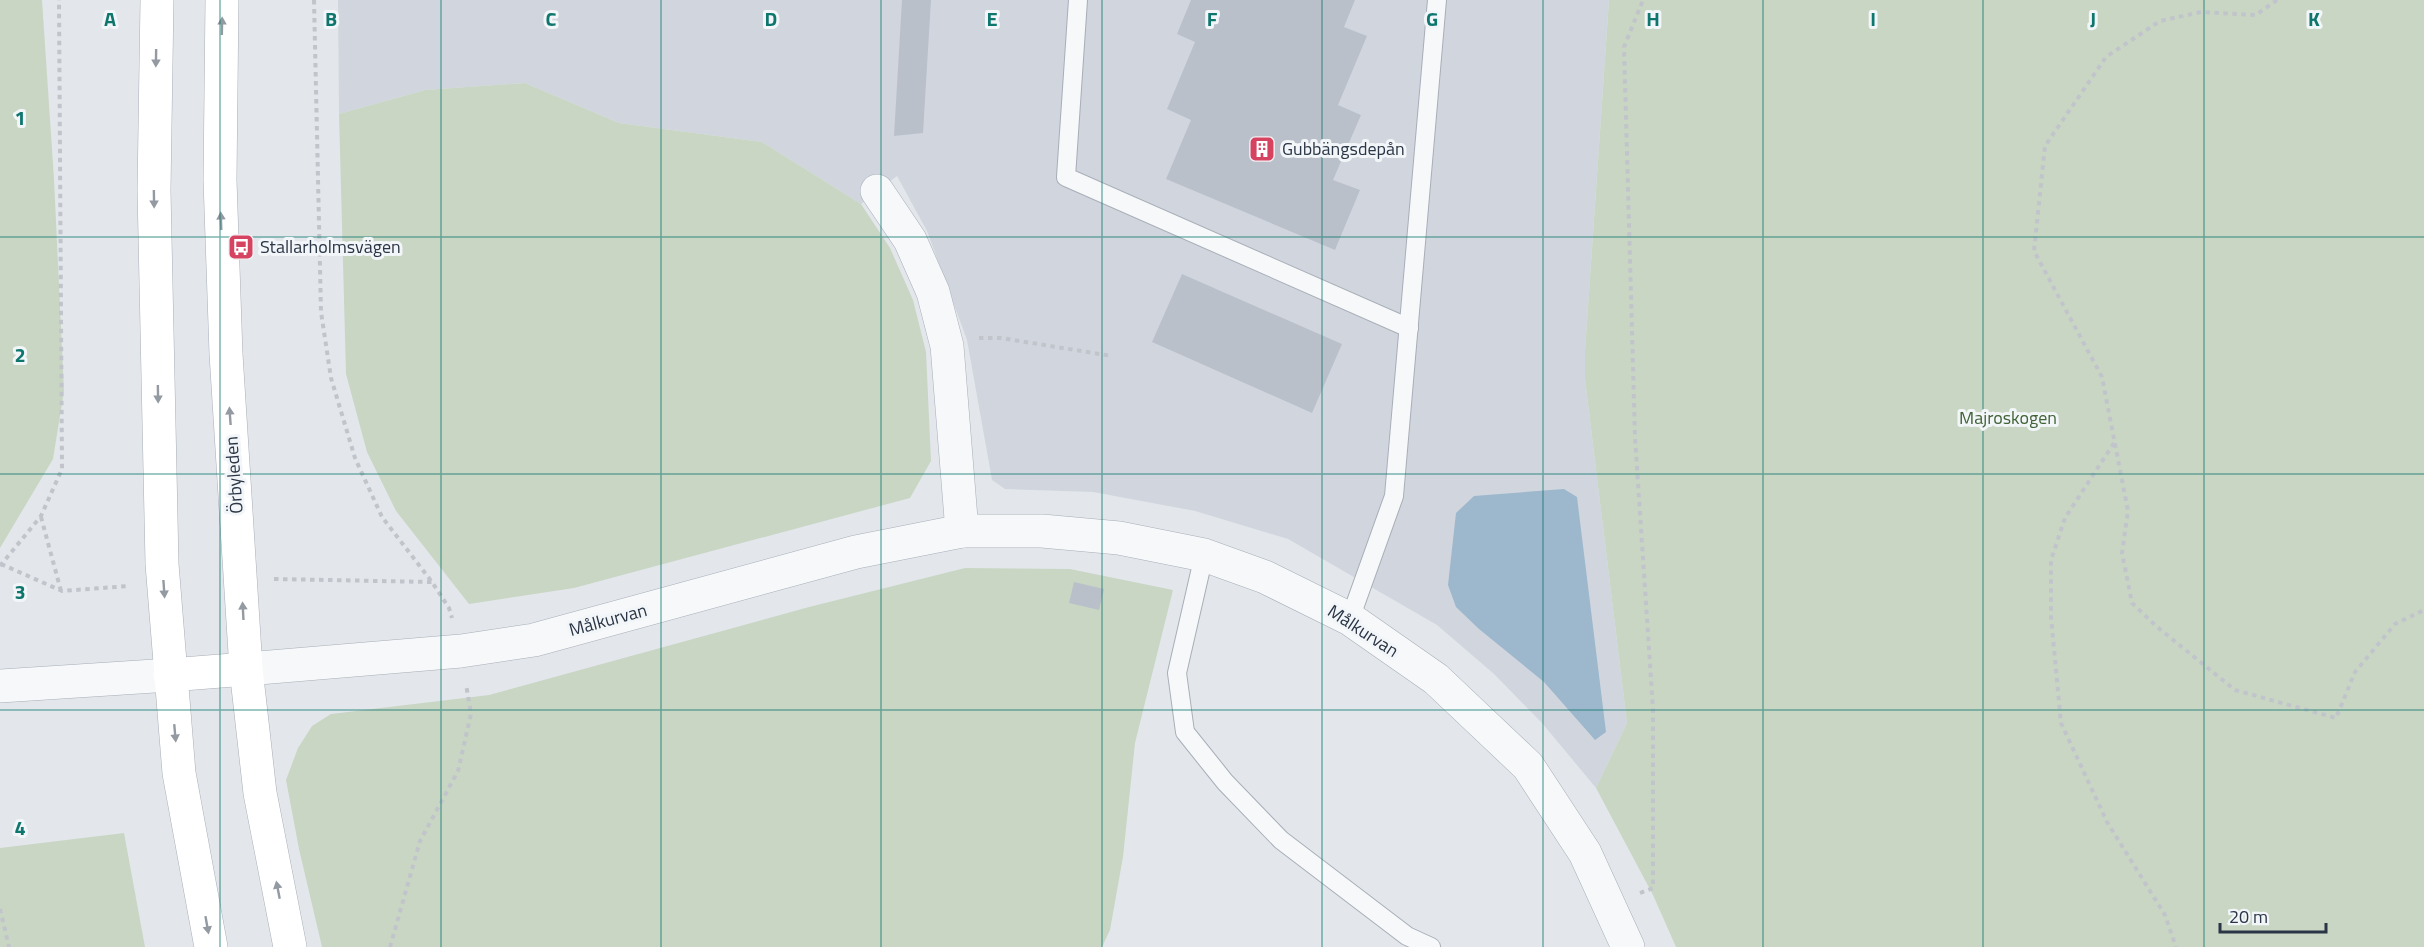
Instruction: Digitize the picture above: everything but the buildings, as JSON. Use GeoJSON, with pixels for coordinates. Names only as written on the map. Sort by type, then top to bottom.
{"type":"FeatureCollection","features":[{"type":"Feature","properties":{"kind":"main road"},"geometry":{"type":"LineString","coordinates":[[158,0],[154,202],[162,564],[178,772],[211,947]]}},
{"type":"Feature","properties":{"kind":"main road","name":"Örbyleden"},"geometry":{"type":"LineString","coordinates":[[222,0],[220,180],[226,354],[246,669],[260,793],[290,947]]}},
{"type":"Feature","properties":{"kind":"main road"},"geometry":{"type":"LineString","coordinates":[[170,675],[246,669]]}},
{"type":"Feature","properties":{"kind":"street"},"geometry":{"type":"LineString","coordinates":[[877,192],[910,240],[933,292],[947,346],[962,531]]}},
{"type":"Feature","properties":{"kind":"street","name":"Målkurvan"},"geometry":{"type":"LineString","coordinates":[[246,669],[461,651],[534,640],[856,552],[962,531],[1042,531],[1119,538],[1204,555],[1265,577],[1350,619],[1436,679],[1528,766],[1585,853],[1628,947]]}},
{"type":"Feature","properties":{"kind":"street"},"geometry":{"type":"LineString","coordinates":[[0,686],[170,675]]}},
{"type":"Feature","properties":{"kind":"lane"},"geometry":{"type":"LineString","coordinates":[[1078,0],[1066,177],[1409,328]]}},
{"type":"Feature","properties":{"kind":"lane"},"geometry":{"type":"LineString","coordinates":[[1350,619],[1394,496],[1437,0]]}},
{"type":"Feature","properties":{"kind":"lane"},"geometry":{"type":"LineString","coordinates":[[1204,555],[1177,673],[1185,732],[1225,782],[1281,840],[1407,936],[1431,947]]}},
{"type":"Feature","properties":{"kind":"path"},"geometry":{"type":"LineString","coordinates":[[0,566],[41,516],[62,469],[59,0]]}},
{"type":"Feature","properties":{"kind":"path"},"geometry":{"type":"LineString","coordinates":[[314,0],[321,312],[331,378],[354,458],[382,517],[449,608],[461,651],[471,714],[458,771],[420,842],[390,947]]}},
{"type":"Feature","properties":{"kind":"path"},"geometry":{"type":"LineString","coordinates":[[1609,906],[1653,888],[1653,709],[1635,438],[1624,47],[1643,0]]}},
{"type":"Feature","properties":{"kind":"path"},"geometry":{"type":"LineString","coordinates":[[2277,0],[2256,15],[2201,12],[2160,21],[2106,57],[2045,146],[2034,251],[2102,378],[2128,510],[2122,554],[2132,603],[2156,626],[2235,690],[2336,718],[2355,672],[2395,624],[2424,610]]}},
{"type":"Feature","properties":{"kind":"path"},"geometry":{"type":"LineString","coordinates":[[947,346],[982,337],[1001,338],[1112,356]]}},
{"type":"Feature","properties":{"kind":"path"},"geometry":{"type":"LineString","coordinates":[[2115,442],[2065,518],[2051,560],[2051,617],[2061,723],[2107,822],[2165,915],[2176,947]]}},
{"type":"Feature","properties":{"kind":"path"},"geometry":{"type":"LineString","coordinates":[[41,516],[62,591]]}},
{"type":"Feature","properties":{"kind":"path"},"geometry":{"type":"LineString","coordinates":[[0,909],[9,947]]}},
{"type":"Feature","properties":{"kind":"shaded area"},"geometry":{"type":"Polygon","coordinates":[[[338,0],[1609,0],[1585,379],[1627,723],[1596,788],[1542,723],[1494,674],[1437,625],[1288,539],[1195,511],[1093,492],[1005,489],[992,480],[967,340],[927,231],[897,176],[861,204],[762,142],[619,123],[525,83],[425,90],[339,114],[338,0]]]}},
{"type":"Feature","properties":{"kind":"green space"},"geometry":{"type":"Polygon","coordinates":[[[0,0],[42,0],[54,179],[64,391],[53,459],[0,548],[0,0]]]}},
{"type":"Feature","properties":{"kind":"green space","name":"Majroskogen"},"geometry":{"type":"Polygon","coordinates":[[[1609,0],[2424,0],[2424,947],[1676,947],[1653,895],[1596,788],[1627,723],[1585,379],[1609,0]]]}},
{"type":"Feature","properties":{"kind":"green space"},"geometry":{"type":"Polygon","coordinates":[[[525,83],[619,123],[762,142],[861,204],[890,248],[913,300],[926,352],[931,461],[910,498],[574,588],[469,604],[396,511],[367,452],[346,374],[339,114],[425,90],[525,83]]]}},
{"type":"Feature","properties":{"kind":"green space"},"geometry":{"type":"Polygon","coordinates":[[[965,568],[1070,569],[1173,590],[1135,743],[1123,857],[1110,930],[1102,947],[322,947],[299,849],[286,780],[298,748],[312,726],[331,714],[489,695],[809,607],[965,568]]]}},
{"type":"Feature","properties":{"kind":"green space"},"geometry":{"type":"Polygon","coordinates":[[[124,833],[145,947],[0,947],[0,848],[124,833]]]}},
{"type":"Feature","properties":{"kind":"water"},"geometry":{"type":"Polygon","coordinates":[[[1564,489],[1577,497],[1606,732],[1595,740],[1544,682],[1479,629],[1456,607],[1448,585],[1456,513],[1474,496],[1564,489]]]}},
{"type":"Feature","properties":{"kind":"place","name":"Gubbängsdepån"},"geometry":{"type":"Point","coordinates":[1262,149]}},
{"type":"Feature","properties":{"kind":"place","name":"Stallarholmsvägen"},"geometry":{"type":"Point","coordinates":[241,247]}}]}
